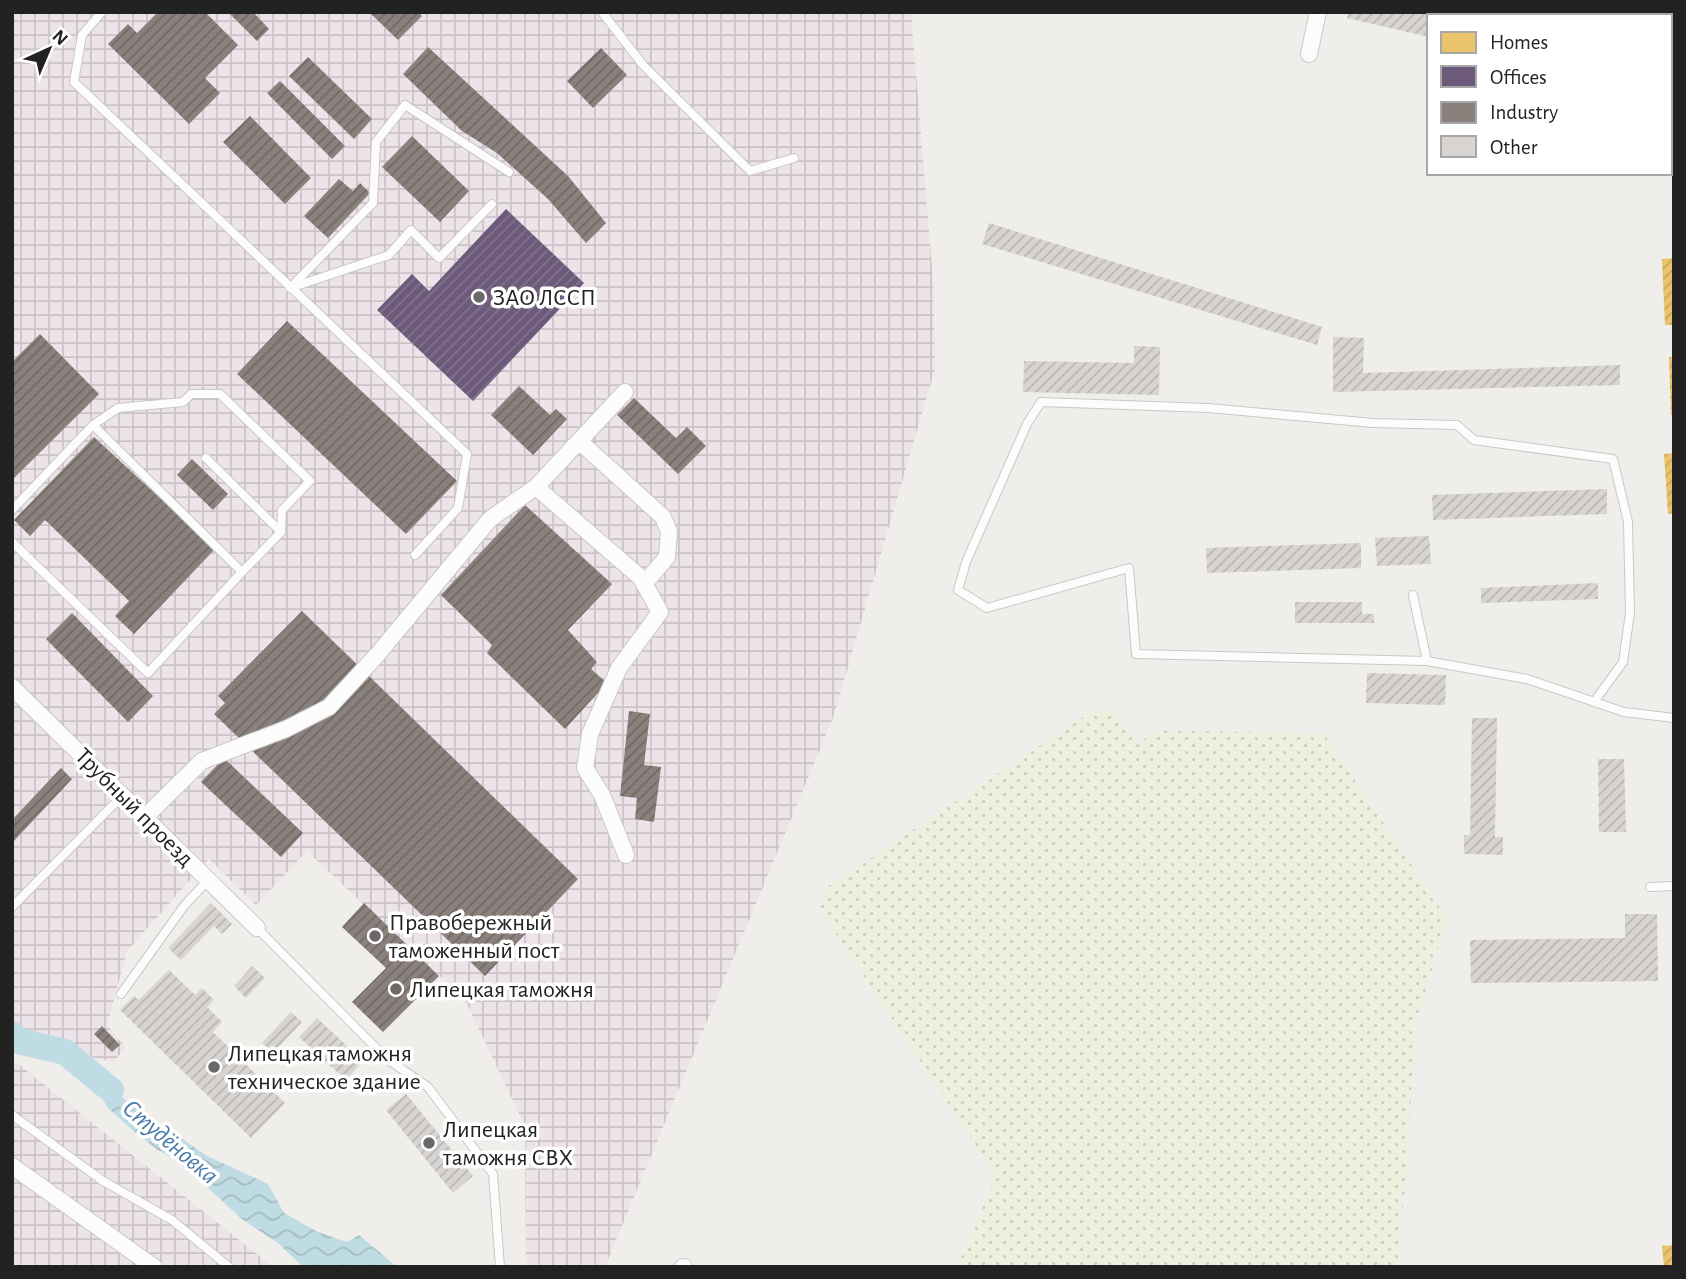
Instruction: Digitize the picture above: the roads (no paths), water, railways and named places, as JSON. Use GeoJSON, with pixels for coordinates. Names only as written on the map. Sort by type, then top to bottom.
{"type":"FeatureCollection","features":[{"type":"Feature","properties":{"kind":"street"},"geometry":{"type":"LineString","coordinates":[[1309,54],[1318,12]]}},
{"type":"Feature","properties":{"kind":"street"},"geometry":{"type":"LineString","coordinates":[[145,817],[202,761],[286,729],[329,707],[409,617],[490,519],[536,487],[625,392]]}},
{"type":"Feature","properties":{"kind":"street"},"geometry":{"type":"LineString","coordinates":[[579,441],[663,517],[669,532],[667,557],[644,584]]}},
{"type":"Feature","properties":{"kind":"street"},"geometry":{"type":"LineString","coordinates":[[536,487],[641,578],[660,611],[619,668],[590,734],[585,768],[602,795],[626,855]]}},
{"type":"Feature","properties":{"kind":"street","name":"Трубный проезд"},"geometry":{"type":"LineString","coordinates":[[12,687],[257,928]]}},
{"type":"Feature","properties":{"kind":"street"},"geometry":{"type":"LineString","coordinates":[[12,1166],[154,1267]]}},
{"type":"Feature","properties":{"kind":"lane"},"geometry":{"type":"LineString","coordinates":[[103,12],[82,34],[74,82],[467,454],[458,508],[415,555]]}},
{"type":"Feature","properties":{"kind":"lane"},"geometry":{"type":"LineString","coordinates":[[602,12],[643,65],[750,171],[794,158]]}},
{"type":"Feature","properties":{"kind":"lane"},"geometry":{"type":"LineString","coordinates":[[290,288],[373,203],[376,142],[405,105],[509,173]]}},
{"type":"Feature","properties":{"kind":"lane"},"geometry":{"type":"LineString","coordinates":[[290,288],[389,255],[411,230],[439,258],[492,204]]}},
{"type":"Feature","properties":{"kind":"lane"},"geometry":{"type":"LineString","coordinates":[[12,510],[93,425],[118,408],[183,402],[191,394],[220,394],[310,481],[282,510],[281,532],[148,673],[12,541]]}},
{"type":"Feature","properties":{"kind":"lane"},"geometry":{"type":"LineString","coordinates":[[1594,702],[1623,662],[1630,613],[1628,522],[1613,459],[1474,440],[1457,425],[1373,423],[1209,408],[1041,402],[1021,436],[966,562],[958,590],[987,608],[1129,568],[1136,654],[1427,661],[1527,679],[1594,702],[1624,712],[1674,718]]}},
{"type":"Feature","properties":{"kind":"lane"},"geometry":{"type":"LineString","coordinates":[[93,425],[242,572]]}},
{"type":"Feature","properties":{"kind":"lane"},"geometry":{"type":"LineString","coordinates":[[206,458],[281,532]]}},
{"type":"Feature","properties":{"kind":"lane"},"geometry":{"type":"LineString","coordinates":[[1413,595],[1427,661]]}},
{"type":"Feature","properties":{"kind":"lane"},"geometry":{"type":"LineString","coordinates":[[12,907],[122,795]]}},
{"type":"Feature","properties":{"kind":"lane"},"geometry":{"type":"LineString","coordinates":[[121,994],[184,906],[208,880]]}},
{"type":"Feature","properties":{"kind":"lane"},"geometry":{"type":"LineString","coordinates":[[1650,887],[1674,886]]}},
{"type":"Feature","properties":{"kind":"lane"},"geometry":{"type":"LineString","coordinates":[[257,928],[387,1059],[428,1087],[493,1174],[500,1267]]}},
{"type":"Feature","properties":{"kind":"lane"},"geometry":{"type":"LineString","coordinates":[[12,1115],[103,1181],[172,1220],[229,1267]]}},
{"type":"Feature","properties":{"kind":"water"},"geometry":{"type":"Polygon","coordinates":[[[89,1059],[113,1091],[207,1156],[268,1184],[284,1213],[318,1232],[347,1242],[359,1235],[397,1267],[303,1267],[278,1243],[243,1220],[181,1163],[158,1150],[108,1108],[96,1089],[81,1074],[89,1059]]]}},
{"type":"Feature","properties":{"kind":"waterway","name":"Студёновка"},"geometry":{"type":"LineString","coordinates":[[12,1034],[18,1041],[65,1052],[111,1090]]}},
{"type":"Feature","properties":{"kind":"place","name":"ЗАО ЛССП"},"geometry":{"type":"Point","coordinates":[479,297]}},
{"type":"Feature","properties":{"kind":"place","name":"Правобережный таможенный пост"},"geometry":{"type":"Point","coordinates":[375,936]}},
{"type":"Feature","properties":{"kind":"place","name":"Липецкая таможня"},"geometry":{"type":"Point","coordinates":[396,989]}},
{"type":"Feature","properties":{"kind":"place","name":"Липецкая таможня техническое здание"},"geometry":{"type":"Point","coordinates":[214,1067]}},
{"type":"Feature","properties":{"kind":"place","name":"Липецкая таможня СВХ"},"geometry":{"type":"Point","coordinates":[429,1143]}}]}
